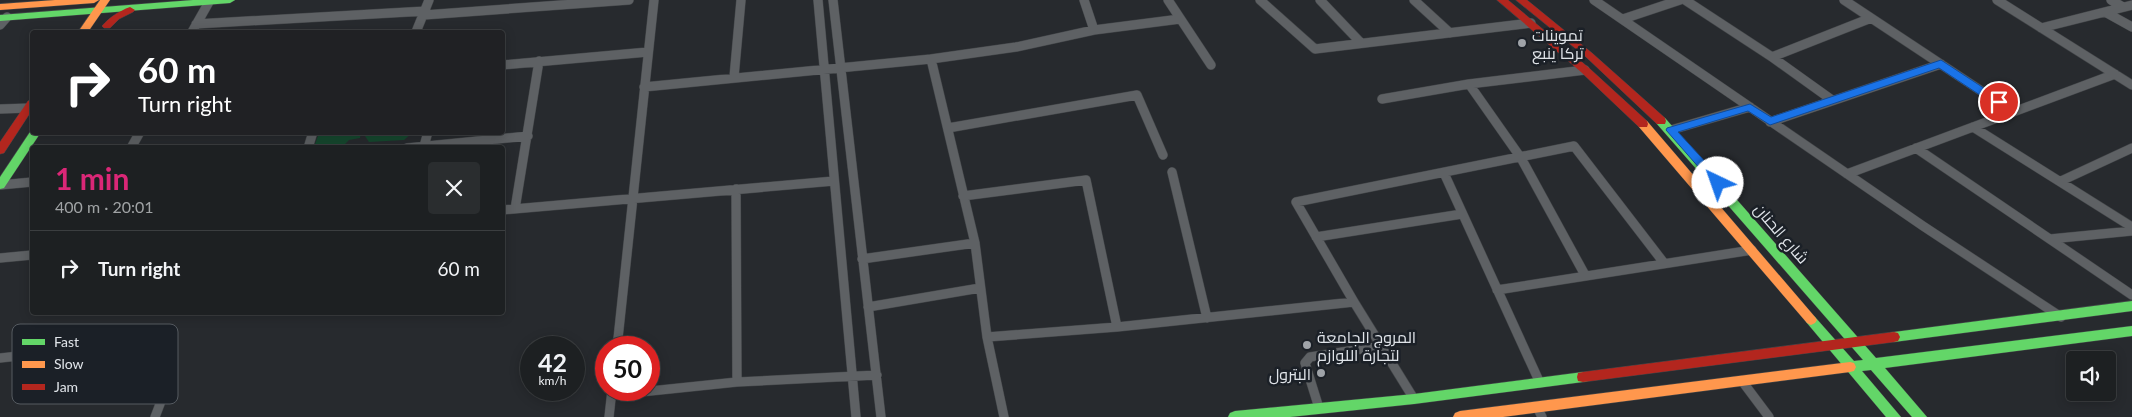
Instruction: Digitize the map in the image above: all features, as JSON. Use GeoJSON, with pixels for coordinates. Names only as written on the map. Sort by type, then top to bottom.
{"type":"FeatureCollection","features":[{"type":"Feature","properties":{"kind":"street"},"geometry":{"type":"LineString","coordinates":[[85,30],[96,5],[105,0]]}},
{"type":"Feature","properties":{"kind":"street"},"geometry":{"type":"LineString","coordinates":[[2,20],[70,12],[96,5],[147,6],[230,0]]}},
{"type":"Feature","properties":{"kind":"street"},"geometry":{"type":"LineString","coordinates":[[417,30],[429,0]]}},
{"type":"Feature","properties":{"kind":"street"},"geometry":{"type":"LineString","coordinates":[[196,24],[425,13],[629,0]]}},
{"type":"Feature","properties":{"kind":"street"},"geometry":{"type":"LineString","coordinates":[[618,336],[654,0]]}},
{"type":"Feature","properties":{"kind":"street"},"geometry":{"type":"LineString","coordinates":[[734,77],[741,0]]}},
{"type":"Feature","properties":{"kind":"street"},"geometry":{"type":"LineString","coordinates":[[818,0],[823,71],[854,378],[856,417]]}},
{"type":"Feature","properties":{"kind":"street"},"geometry":{"type":"LineString","coordinates":[[833,0],[881,417]]}},
{"type":"Feature","properties":{"kind":"street"},"geometry":{"type":"LineString","coordinates":[[1084,0],[1094,30]]}},
{"type":"Feature","properties":{"kind":"street"},"geometry":{"type":"LineString","coordinates":[[1168,0],[1211,65]]}},
{"type":"Feature","properties":{"kind":"street"},"geometry":{"type":"LineString","coordinates":[[1260,0],[1315,49],[1531,23]]}},
{"type":"Feature","properties":{"kind":"street"},"geometry":{"type":"LineString","coordinates":[[1320,0],[1361,43]]}},
{"type":"Feature","properties":{"kind":"street"},"geometry":{"type":"LineString","coordinates":[[1414,0],[1450,33]]}},
{"type":"Feature","properties":{"kind":"street","name":"شارع الحنان"},"geometry":{"type":"LineString","coordinates":[[1502,0],[1585,70],[1648,129],[1894,417]]}},
{"type":"Feature","properties":{"kind":"street","name":"شارع الحنان"},"geometry":{"type":"LineString","coordinates":[[1521,0],[1589,55],[1671,130],[1920,417]]}},
{"type":"Feature","properties":{"kind":"street"},"geometry":{"type":"LineString","coordinates":[[1594,0],[1770,122],[2060,317]]}},
{"type":"Feature","properties":{"kind":"street"},"geometry":{"type":"LineString","coordinates":[[1622,19],[1680,0]]}},
{"type":"Feature","properties":{"kind":"street"},"geometry":{"type":"LineString","coordinates":[[1685,0],[1772,57],[1832,100]]}},
{"type":"Feature","properties":{"kind":"street"},"geometry":{"type":"LineString","coordinates":[[1844,0],[2013,112]]}},
{"type":"Feature","properties":{"kind":"street"},"geometry":{"type":"LineString","coordinates":[[1997,0],[2132,85]]}},
{"type":"Feature","properties":{"kind":"street"},"geometry":{"type":"LineString","coordinates":[[2111,0],[2123,7]]}},
{"type":"Feature","properties":{"kind":"street"},"geometry":{"type":"LineString","coordinates":[[0,7],[81,1],[96,5]]}},
{"type":"Feature","properties":{"kind":"street"},"geometry":{"type":"LineString","coordinates":[[193,30],[209,2]]}},
{"type":"Feature","properties":{"kind":"street"},"geometry":{"type":"LineString","coordinates":[[105,29],[120,4]]}},
{"type":"Feature","properties":{"kind":"street"},"geometry":{"type":"LineString","coordinates":[[2041,28],[2132,4]]}},
{"type":"Feature","properties":{"kind":"street"},"geometry":{"type":"LineString","coordinates":[[105,29],[124,13],[147,6]]}},
{"type":"Feature","properties":{"kind":"street"},"geometry":{"type":"LineString","coordinates":[[70,12],[85,17],[88,21],[85,30]]}},
{"type":"Feature","properties":{"kind":"street"},"geometry":{"type":"LineString","coordinates":[[2105,12],[2132,27]]}},
{"type":"Feature","properties":{"kind":"street"},"geometry":{"type":"LineString","coordinates":[[1772,57],[1871,18]]}},
{"type":"Feature","properties":{"kind":"street"},"geometry":{"type":"LineString","coordinates":[[644,87],[931,59],[1016,48],[1094,30],[1180,19]]}},
{"type":"Feature","properties":{"kind":"street"},"geometry":{"type":"LineString","coordinates":[[505,65],[648,52]]}},
{"type":"Feature","properties":{"kind":"street"},"geometry":{"type":"LineString","coordinates":[[931,59],[975,243],[987,337],[1004,417]]}},
{"type":"Feature","properties":{"kind":"street"},"geometry":{"type":"LineString","coordinates":[[515,209],[528,136],[538,61]]}},
{"type":"Feature","properties":{"kind":"street"},"geometry":{"type":"LineString","coordinates":[[1770,122],[1941,64]]}},
{"type":"Feature","properties":{"kind":"street"},"geometry":{"type":"LineString","coordinates":[[1382,99],[1469,84],[1585,70]]}},
{"type":"Feature","properties":{"kind":"street"},"geometry":{"type":"LineString","coordinates":[[1847,174],[2115,74]]}},
{"type":"Feature","properties":{"kind":"street"},"geometry":{"type":"LineString","coordinates":[[1469,84],[1521,158],[1585,275]]}},
{"type":"Feature","properties":{"kind":"street"},"geometry":{"type":"LineString","coordinates":[[948,128],[1137,94],[1162,155]]}},
{"type":"Feature","properties":{"kind":"street"},"geometry":{"type":"LineString","coordinates":[[0,109],[30,105]]}},
{"type":"Feature","properties":{"kind":"street"},"geometry":{"type":"LineString","coordinates":[[0,150],[30,106]]}},
{"type":"Feature","properties":{"kind":"street"},"geometry":{"type":"LineString","coordinates":[[1671,130],[1750,107]]}},
{"type":"Feature","properties":{"kind":"street"},"geometry":{"type":"LineString","coordinates":[[1973,127],[2132,227]]}},
{"type":"Feature","properties":{"kind":"street"},"geometry":{"type":"LineString","coordinates":[[0,185],[34,135]]}},
{"type":"Feature","properties":{"kind":"street"},"geometry":{"type":"LineString","coordinates":[[434,145],[528,136]]}},
{"type":"Feature","properties":{"kind":"street"},"geometry":{"type":"LineString","coordinates":[[1414,399],[1354,302],[1296,202],[1574,146],[1664,263]]}},
{"type":"Feature","properties":{"kind":"street"},"geometry":{"type":"LineString","coordinates":[[1916,148],[2132,295]]}},
{"type":"Feature","properties":{"kind":"street"},"geometry":{"type":"LineString","coordinates":[[2061,181],[2132,148]]}},
{"type":"Feature","properties":{"kind":"street"},"geometry":{"type":"LineString","coordinates":[[1172,172],[1207,318]]}},
{"type":"Feature","properties":{"kind":"street"},"geometry":{"type":"LineString","coordinates":[[1444,173],[1540,383]]}},
{"type":"Feature","properties":{"kind":"street"},"geometry":{"type":"LineString","coordinates":[[963,196],[1086,180],[1117,327]]}},
{"type":"Feature","properties":{"kind":"street"},"geometry":{"type":"LineString","coordinates":[[505,210],[834,181]]}},
{"type":"Feature","properties":{"kind":"street"},"geometry":{"type":"LineString","coordinates":[[0,185],[30,182]]}},
{"type":"Feature","properties":{"kind":"street"},"geometry":{"type":"LineString","coordinates":[[736,189],[737,382]]}},
{"type":"Feature","properties":{"kind":"street"},"geometry":{"type":"LineString","coordinates":[[1316,236],[1462,214]]}},
{"type":"Feature","properties":{"kind":"street"},"geometry":{"type":"LineString","coordinates":[[2050,239],[2132,231]]}},
{"type":"Feature","properties":{"kind":"street"},"geometry":{"type":"LineString","coordinates":[[862,259],[975,243]]}},
{"type":"Feature","properties":{"kind":"street"},"geometry":{"type":"LineString","coordinates":[[1496,290],[1752,250]]}},
{"type":"Feature","properties":{"kind":"street"},"geometry":{"type":"LineString","coordinates":[[0,258],[30,255]]}},
{"type":"Feature","properties":{"kind":"street"},"geometry":{"type":"LineString","coordinates":[[868,307],[980,288]]}},
{"type":"Feature","properties":{"kind":"street"},"geometry":{"type":"LineString","coordinates":[[987,337],[1117,327],[1354,302]]}},
{"type":"Feature","properties":{"kind":"street"},"geometry":{"type":"LineString","coordinates":[[1234,417],[1414,399],[2060,317],[2132,306]]}},
{"type":"Feature","properties":{"kind":"street"},"geometry":{"type":"LineString","coordinates":[[1460,417],[1540,412],[1742,381],[2132,330]]}},
{"type":"Feature","properties":{"kind":"street"},"geometry":{"type":"LineString","coordinates":[[1319,408],[1306,363],[1310,357],[1381,346]]}},
{"type":"Feature","properties":{"kind":"street"},"geometry":{"type":"LineString","coordinates":[[660,389],[737,382],[854,378],[877,375]]}},
{"type":"Feature","properties":{"kind":"street"},"geometry":{"type":"LineString","coordinates":[[1742,381],[1769,417]]}},
{"type":"Feature","properties":{"kind":"street"},"geometry":{"type":"LineString","coordinates":[[609,417],[611,401]]}},
{"type":"Feature","properties":{"kind":"street"},"geometry":{"type":"LineString","coordinates":[[155,417],[160,404]]}},
{"type":"Feature","properties":{"kind":"green space"},"geometry":{"type":"Polygon","coordinates":[[[318,135],[361,135],[360,138],[349,140],[344,145],[315,145],[318,135]]]}},
{"type":"Feature","properties":{"kind":"green space"},"geometry":{"type":"Polygon","coordinates":[[[410,135],[404,140],[369,142],[365,136],[410,135]]]}},
{"type":"Feature","properties":{"kind":"traffic: fast"},"geometry":{"type":"LineString","coordinates":[[0,18],[230,0]]}},
{"type":"Feature","properties":{"kind":"traffic: fast"},"geometry":{"type":"LineString","coordinates":[[1661,121],[1920,417]]}},
{"type":"Feature","properties":{"kind":"traffic: fast"},"geometry":{"type":"LineString","coordinates":[[0,185],[34,135]]}},
{"type":"Feature","properties":{"kind":"traffic: fast"},"geometry":{"type":"LineString","coordinates":[[1894,337],[2132,306]]}},
{"type":"Feature","properties":{"kind":"traffic: fast"},"geometry":{"type":"LineString","coordinates":[[1811,320],[1894,417]]}},
{"type":"Feature","properties":{"kind":"traffic: fast"},"geometry":{"type":"LineString","coordinates":[[1850,367],[2132,331]]}},
{"type":"Feature","properties":{"kind":"traffic: fast"},"geometry":{"type":"LineString","coordinates":[[1235,417],[1414,399],[1583,377]]}},
{"type":"Feature","properties":{"kind":"traffic: slow"},"geometry":{"type":"LineString","coordinates":[[0,7],[94,0]]}},
{"type":"Feature","properties":{"kind":"traffic: slow"},"geometry":{"type":"LineString","coordinates":[[84,30],[105,0]]}},
{"type":"Feature","properties":{"kind":"traffic: slow"},"geometry":{"type":"LineString","coordinates":[[1643,124],[1811,320]]}},
{"type":"Feature","properties":{"kind":"traffic: slow"},"geometry":{"type":"LineString","coordinates":[[1460,417],[1850,367]]}},
{"type":"Feature","properties":{"kind":"traffic: jam"},"geometry":{"type":"LineString","coordinates":[[1502,0],[1585,70],[1643,124]]}},
{"type":"Feature","properties":{"kind":"traffic: jam"},"geometry":{"type":"LineString","coordinates":[[1521,0],[1589,55],[1661,121]]}},
{"type":"Feature","properties":{"kind":"traffic: jam"},"geometry":{"type":"LineString","coordinates":[[107,26],[116,17],[130,10]]}},
{"type":"Feature","properties":{"kind":"traffic: jam"},"geometry":{"type":"LineString","coordinates":[[0,150],[30,106]]}},
{"type":"Feature","properties":{"kind":"traffic: jam"},"geometry":{"type":"LineString","coordinates":[[1583,377],[1894,337]]}},
{"type":"Feature","properties":{"kind":"place","name":"تموينات تركا ينبع"},"geometry":{"type":"Point","coordinates":[1522,43]}},
{"type":"Feature","properties":{"kind":"place","name":"المروج الجامعة لتجارة اللوازم"},"geometry":{"type":"Point","coordinates":[1307,345]}},
{"type":"Feature","properties":{"kind":"place","name":"البترول"},"geometry":{"type":"Point","coordinates":[1321,373]}},
{"type":"Feature","properties":{"kind":"route"},"geometry":{"type":"LineString","coordinates":[[1718,183],[1671,130],[1750,107],[1770,122],[1941,64],[1999,102]]}}]}
